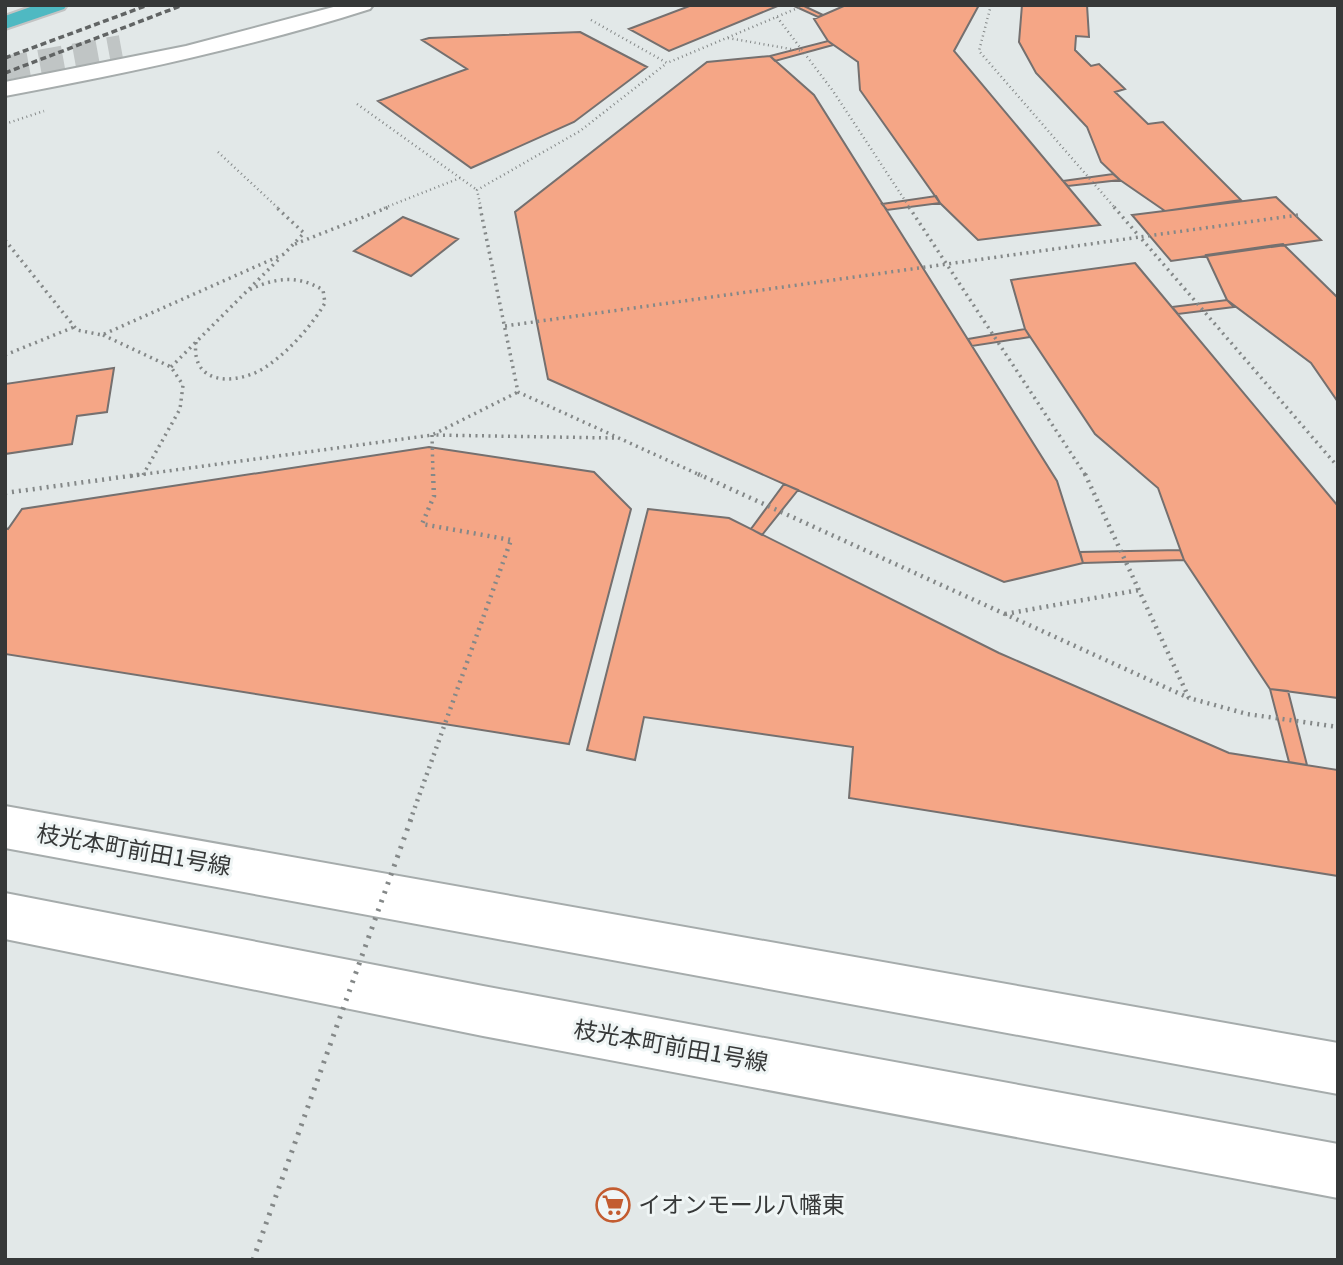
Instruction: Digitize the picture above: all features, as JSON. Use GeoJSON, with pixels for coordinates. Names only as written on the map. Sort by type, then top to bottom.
{"type":"FeatureCollection","features":[{"type":"Feature","properties":{"kind":"highway"},"geometry":{"type":"LineString","coordinates":[[5,14],[44,7]]}},
{"type":"Feature","properties":{"kind":"street"},"geometry":{"type":"LineString","coordinates":[[121,47],[296,5]]}},
{"type":"Feature","properties":{"kind":"street"},"geometry":{"type":"LineString","coordinates":[[5,89],[123,68],[273,31],[363,5]]}},
{"type":"Feature","properties":{"kind":"street","name":"枝光本町前田1号線"},"geometry":{"type":"LineString","coordinates":[[5,827],[1338,1069]]}},
{"type":"Feature","properties":{"kind":"street","name":"枝光本町前田1号線"},"geometry":{"type":"LineString","coordinates":[[5,916],[483,1011],[1338,1171]]}},
{"type":"Feature","properties":{"kind":"path"},"geometry":{"type":"LineString","coordinates":[[477,190],[580,131],[667,63],[805,5]]}},
{"type":"Feature","properties":{"kind":"path"},"geometry":{"type":"LineString","coordinates":[[991,5],[979,51],[1338,467]]}},
{"type":"Feature","properties":{"kind":"path"},"geometry":{"type":"LineString","coordinates":[[777,17],[833,91],[1089,481],[1189,698]]}},
{"type":"Feature","properties":{"kind":"path"},"geometry":{"type":"LineString","coordinates":[[591,20],[667,63]]}},
{"type":"Feature","properties":{"kind":"path"},"geometry":{"type":"LineString","coordinates":[[727,37],[802,51]]}},
{"type":"Feature","properties":{"kind":"path"},"geometry":{"type":"LineString","coordinates":[[357,104],[477,190],[518,392]]}},
{"type":"Feature","properties":{"kind":"path"},"geometry":{"type":"LineString","coordinates":[[170,368],[304,233],[218,152]]}},
{"type":"Feature","properties":{"kind":"path"},"geometry":{"type":"LineString","coordinates":[[292,245],[460,178]]}},
{"type":"Feature","properties":{"kind":"path"},"geometry":{"type":"LineString","coordinates":[[505,326],[1298,215]]}},
{"type":"Feature","properties":{"kind":"path"},"geometry":{"type":"LineString","coordinates":[[5,240],[74,327],[102,335],[170,368],[183,385],[180,409],[142,475]]}},
{"type":"Feature","properties":{"kind":"path"},"geometry":{"type":"LineString","coordinates":[[102,335],[284,254]]}},
{"type":"Feature","properties":{"kind":"path"},"geometry":{"type":"LineString","coordinates":[[196,342],[192,356],[194,366],[214,377],[241,377],[267,367],[325,303],[323,290],[295,279],[271,280],[247,291]]}},
{"type":"Feature","properties":{"kind":"path"},"geometry":{"type":"LineString","coordinates":[[5,355],[74,327]]}},
{"type":"Feature","properties":{"kind":"path"},"geometry":{"type":"LineString","coordinates":[[432,435],[518,392]]}},
{"type":"Feature","properties":{"kind":"path"},"geometry":{"type":"LineString","coordinates":[[518,392],[1189,698],[1247,714],[1338,727]]}},
{"type":"Feature","properties":{"kind":"path"},"geometry":{"type":"LineString","coordinates":[[253,1260],[511,540],[422,524],[434,496],[432,435]]}},
{"type":"Feature","properties":{"kind":"path"},"geometry":{"type":"LineString","coordinates":[[5,493],[432,435],[619,438]]}},
{"type":"Feature","properties":{"kind":"path"},"geometry":{"type":"LineString","coordinates":[[1004,614],[1139,590]]}},
{"type":"Feature","properties":{"kind":"building"},"geometry":{"type":"Polygon","coordinates":[[[692,5],[780,5],[669,51],[629,29],[692,5]]]}},
{"type":"Feature","properties":{"kind":"building"},"geometry":{"type":"Polygon","coordinates":[[[792,5],[802,5],[823,15],[818,17],[792,5]]]}},
{"type":"Feature","properties":{"kind":"building"},"geometry":{"type":"Polygon","coordinates":[[[846,5],[979,5],[954,51],[1100,225],[978,240],[940,203],[860,90],[858,62],[828,41],[814,19],[846,5]]]}},
{"type":"Feature","properties":{"kind":"building"},"geometry":{"type":"Polygon","coordinates":[[[1022,5],[1087,5],[1089,37],[1076,36],[1075,50],[1091,66],[1099,64],[1125,89],[1115,92],[1148,124],[1163,122],[1241,200],[1165,211],[1120,180],[1101,162],[1087,127],[1036,73],[1019,42],[1022,5]]]}},
{"type":"Feature","properties":{"kind":"building"},"geometry":{"type":"Polygon","coordinates":[[[580,32],[647,67],[574,122],[471,168],[378,101],[467,69],[422,40],[580,32]]]}},
{"type":"Feature","properties":{"kind":"building"},"geometry":{"type":"Polygon","coordinates":[[[828,41],[833,45],[775,61],[770,56],[828,41]]]}},
{"type":"Feature","properties":{"kind":"building"},"geometry":{"type":"Polygon","coordinates":[[[770,56],[814,95],[1057,481],[1083,563],[1004,582],[548,379],[515,212],[707,62],[770,56]]]}},
{"type":"Feature","properties":{"kind":"building"},"geometry":{"type":"Polygon","coordinates":[[[1113,174],[1120,180],[1068,186],[1063,181],[1113,174]]]}},
{"type":"Feature","properties":{"kind":"building"},"geometry":{"type":"Polygon","coordinates":[[[936,196],[940,203],[887,210],[882,204],[936,196]]]}},
{"type":"Feature","properties":{"kind":"building"},"geometry":{"type":"Polygon","coordinates":[[[1276,197],[1321,240],[1171,261],[1132,215],[1276,197]]]}},
{"type":"Feature","properties":{"kind":"building"},"geometry":{"type":"Polygon","coordinates":[[[403,217],[458,239],[411,276],[354,251],[403,217]]]}},
{"type":"Feature","properties":{"kind":"building"},"geometry":{"type":"Polygon","coordinates":[[[1283,244],[1338,298],[1338,402],[1311,363],[1227,300],[1206,255],[1283,244]]]}},
{"type":"Feature","properties":{"kind":"building"},"geometry":{"type":"Polygon","coordinates":[[[1135,263],[1338,506],[1338,698],[1270,689],[1184,560],[1158,488],[1095,434],[1025,329],[1011,280],[1135,263]]]}},
{"type":"Feature","properties":{"kind":"building"},"geometry":{"type":"Polygon","coordinates":[[[1227,300],[1234,307],[1178,314],[1172,307],[1227,300]]]}},
{"type":"Feature","properties":{"kind":"building"},"geometry":{"type":"Polygon","coordinates":[[[1025,329],[1030,337],[972,346],[968,339],[1025,329]]]}},
{"type":"Feature","properties":{"kind":"building"},"geometry":{"type":"Polygon","coordinates":[[[114,368],[107,412],[77,416],[72,444],[5,454],[5,384],[114,368]]]}},
{"type":"Feature","properties":{"kind":"building"},"geometry":{"type":"Polygon","coordinates":[[[429,447],[594,472],[631,509],[569,744],[5,654],[5,528],[8,529],[22,509],[429,447]]]}},
{"type":"Feature","properties":{"kind":"building"},"geometry":{"type":"Polygon","coordinates":[[[784,484],[798,490],[762,535],[751,529],[784,484]]]}},
{"type":"Feature","properties":{"kind":"building"},"geometry":{"type":"Polygon","coordinates":[[[648,509],[729,518],[999,653],[1229,753],[1338,770],[1338,876],[849,798],[853,747],[644,717],[635,760],[587,750],[648,509]]]}},
{"type":"Feature","properties":{"kind":"building"},"geometry":{"type":"Polygon","coordinates":[[[1180,550],[1184,560],[1083,563],[1080,552],[1180,550]]]}},
{"type":"Feature","properties":{"kind":"building"},"geometry":{"type":"Polygon","coordinates":[[[1270,689],[1288,691],[1307,765],[1289,762],[1270,689]]]}},
{"type":"Feature","properties":{"kind":"tunnel"},"geometry":{"type":"LineString","coordinates":[[5,68],[121,47]]}},
{"type":"Feature","properties":{"kind":"railway"},"geometry":{"type":"LineString","coordinates":[[5,58],[148,5]]}},
{"type":"Feature","properties":{"kind":"railway"},"geometry":{"type":"LineString","coordinates":[[5,73],[183,5]]}},
{"type":"Feature","properties":{"kind":"place","name":"イオンモール八幡東"},"geometry":{"type":"Point","coordinates":[613,1205]}}]}
